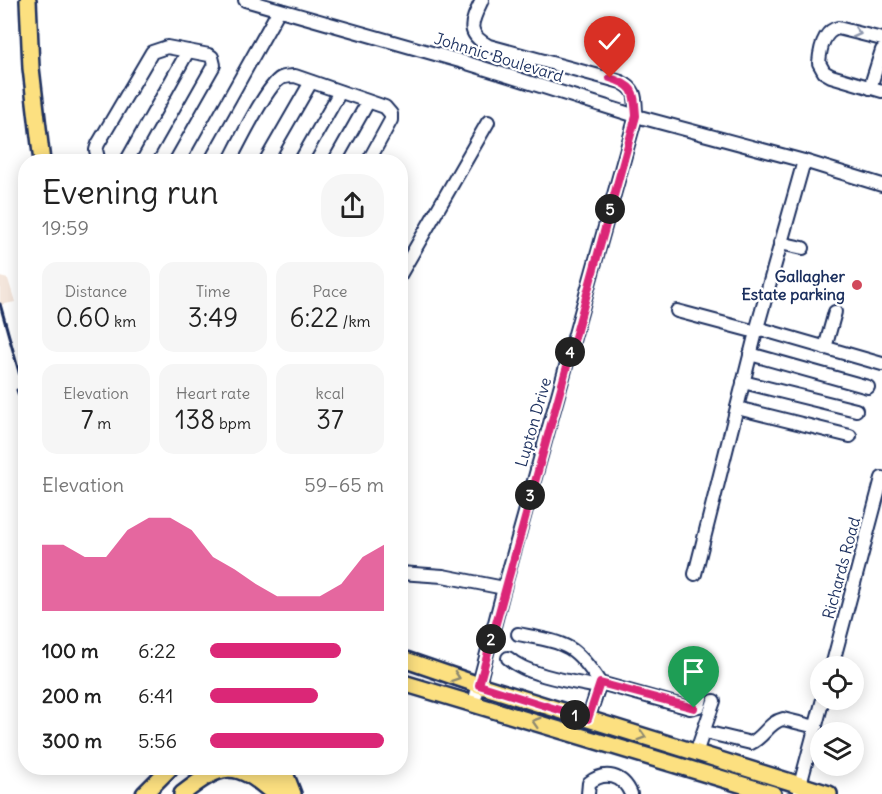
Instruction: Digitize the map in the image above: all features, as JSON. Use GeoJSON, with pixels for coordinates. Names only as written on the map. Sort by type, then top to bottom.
{"type":"FeatureCollection","features":[{"type":"Feature","properties":{"kind":"main road"},"geometry":{"type":"LineString","coordinates":[[28,0],[31,68],[41,154]]}},
{"type":"Feature","properties":{"kind":"main road"},"geometry":{"type":"LineString","coordinates":[[408,661],[696,753],[800,790],[830,794]]}},
{"type":"Feature","properties":{"kind":"main road"},"geometry":{"type":"LineString","coordinates":[[408,684],[773,794]]}},
{"type":"Feature","properties":{"kind":"main road"},"geometry":{"type":"LineString","coordinates":[[144,794],[163,775]]}},
{"type":"Feature","properties":{"kind":"main road"},"geometry":{"type":"LineString","coordinates":[[180,794],[200,775]]}},
{"type":"Feature","properties":{"kind":"main road"},"geometry":{"type":"LineString","coordinates":[[180,794],[209,775]]}},
{"type":"Feature","properties":{"kind":"main road"},"geometry":{"type":"LineString","coordinates":[[252,775],[274,794]]}},
{"type":"Feature","properties":{"kind":"main road"},"geometry":{"type":"LineString","coordinates":[[272,775],[285,794]]}},
{"type":"Feature","properties":{"kind":"main road"},"geometry":{"type":"LineString","coordinates":[[286,775],[293,794]]}},
{"type":"Feature","properties":{"kind":"street"},"geometry":{"type":"LineString","coordinates":[[482,0],[471,23],[473,33],[479,40],[489,46],[610,78],[629,86],[635,95],[636,116]]}},
{"type":"Feature","properties":{"kind":"street","name":"Johnnic Boulevard"},"geometry":{"type":"LineString","coordinates":[[252,1],[467,63],[636,116],[804,161],[882,186]]}},
{"type":"Feature","properties":{"kind":"street"},"geometry":{"type":"LineString","coordinates":[[198,154],[279,10]]}},
{"type":"Feature","properties":{"kind":"street"},"geometry":{"type":"LineString","coordinates":[[882,39],[838,28],[833,29],[826,36],[819,58],[820,68],[831,76],[876,89],[882,50]]}},
{"type":"Feature","properties":{"kind":"street"},"geometry":{"type":"LineString","coordinates":[[97,154],[98,144],[152,52],[167,47],[209,55],[214,65],[164,154]]}},
{"type":"Feature","properties":{"kind":"street"},"geometry":{"type":"LineString","coordinates":[[130,154],[188,51]]}},
{"type":"Feature","properties":{"kind":"street"},"geometry":{"type":"LineString","coordinates":[[233,154],[266,96],[278,80],[295,76],[385,107],[391,114],[391,120],[372,154]]}},
{"type":"Feature","properties":{"kind":"street"},"geometry":{"type":"LineString","coordinates":[[270,154],[311,82]]}},
{"type":"Feature","properties":{"kind":"street"},"geometry":{"type":"LineString","coordinates":[[305,154],[340,92]]}},
{"type":"Feature","properties":{"kind":"street"},"geometry":{"type":"LineString","coordinates":[[339,154],[368,102]]}},
{"type":"Feature","properties":{"kind":"street","name":"Lupton Drive"},"geometry":{"type":"LineString","coordinates":[[474,703],[636,116]]}},
{"type":"Feature","properties":{"kind":"street"},"geometry":{"type":"LineString","coordinates":[[408,261],[488,123]]}},
{"type":"Feature","properties":{"kind":"street"},"geometry":{"type":"LineString","coordinates":[[695,574],[750,354],[804,161]]}},
{"type":"Feature","properties":{"kind":"street"},"geometry":{"type":"LineString","coordinates":[[780,243],[802,248]]}},
{"type":"Feature","properties":{"kind":"street"},"geometry":{"type":"LineString","coordinates":[[677,311],[757,330],[881,365]]}},
{"type":"Feature","properties":{"kind":"street"},"geometry":{"type":"LineString","coordinates":[[825,348],[835,312]]}},
{"type":"Feature","properties":{"kind":"street"},"geometry":{"type":"LineString","coordinates":[[750,354],[868,387]]}},
{"type":"Feature","properties":{"kind":"street"},"geometry":{"type":"LineString","coordinates":[[743,382],[856,410]]}},
{"type":"Feature","properties":{"kind":"street"},"geometry":{"type":"LineString","coordinates":[[737,408],[850,436]]}},
{"type":"Feature","properties":{"kind":"street","name":"Richards Road"},"geometry":{"type":"LineString","coordinates":[[835,656],[881,483]]}},
{"type":"Feature","properties":{"kind":"street"},"geometry":{"type":"LineString","coordinates":[[408,574],[443,576],[504,588]]}},
{"type":"Feature","properties":{"kind":"street"},"geometry":{"type":"LineString","coordinates":[[518,634],[558,642],[581,655],[599,685],[588,719]]}},
{"type":"Feature","properties":{"kind":"street"},"geometry":{"type":"LineString","coordinates":[[508,658],[518,665],[562,680],[599,685],[694,708],[699,706],[705,681]]}},
{"type":"Feature","properties":{"kind":"street"},"geometry":{"type":"LineString","coordinates":[[696,753],[714,700]]}},
{"type":"Feature","properties":{"kind":"street"},"geometry":{"type":"LineString","coordinates":[[705,732],[751,743],[758,740],[779,720],[810,726]]}},
{"type":"Feature","properties":{"kind":"street"},"geometry":{"type":"LineString","coordinates":[[800,790],[810,751]]}},
{"type":"Feature","properties":{"kind":"street"},"geometry":{"type":"LineString","coordinates":[[588,794],[589,783],[604,775],[613,775],[621,779],[631,794]]}},
{"type":"Feature","properties":{"kind":"shaded area"},"geometry":{"type":"Polygon","coordinates":[[[0,277],[8,279],[15,302],[0,305],[0,277]]]}},
{"type":"Feature","properties":{"kind":"railway"},"geometry":{"type":"LineString","coordinates":[[0,304],[18,368]]}},
{"type":"Feature","properties":{"kind":"place","name":"Gallagher Estate parking"},"geometry":{"type":"Point","coordinates":[857,285]}},
{"type":"Feature","properties":{"kind":"route"},"geometry":{"type":"LineString","coordinates":[[610,78],[632,89],[635,95],[636,116],[479,685],[588,719],[600,683],[694,708]]}}]}
